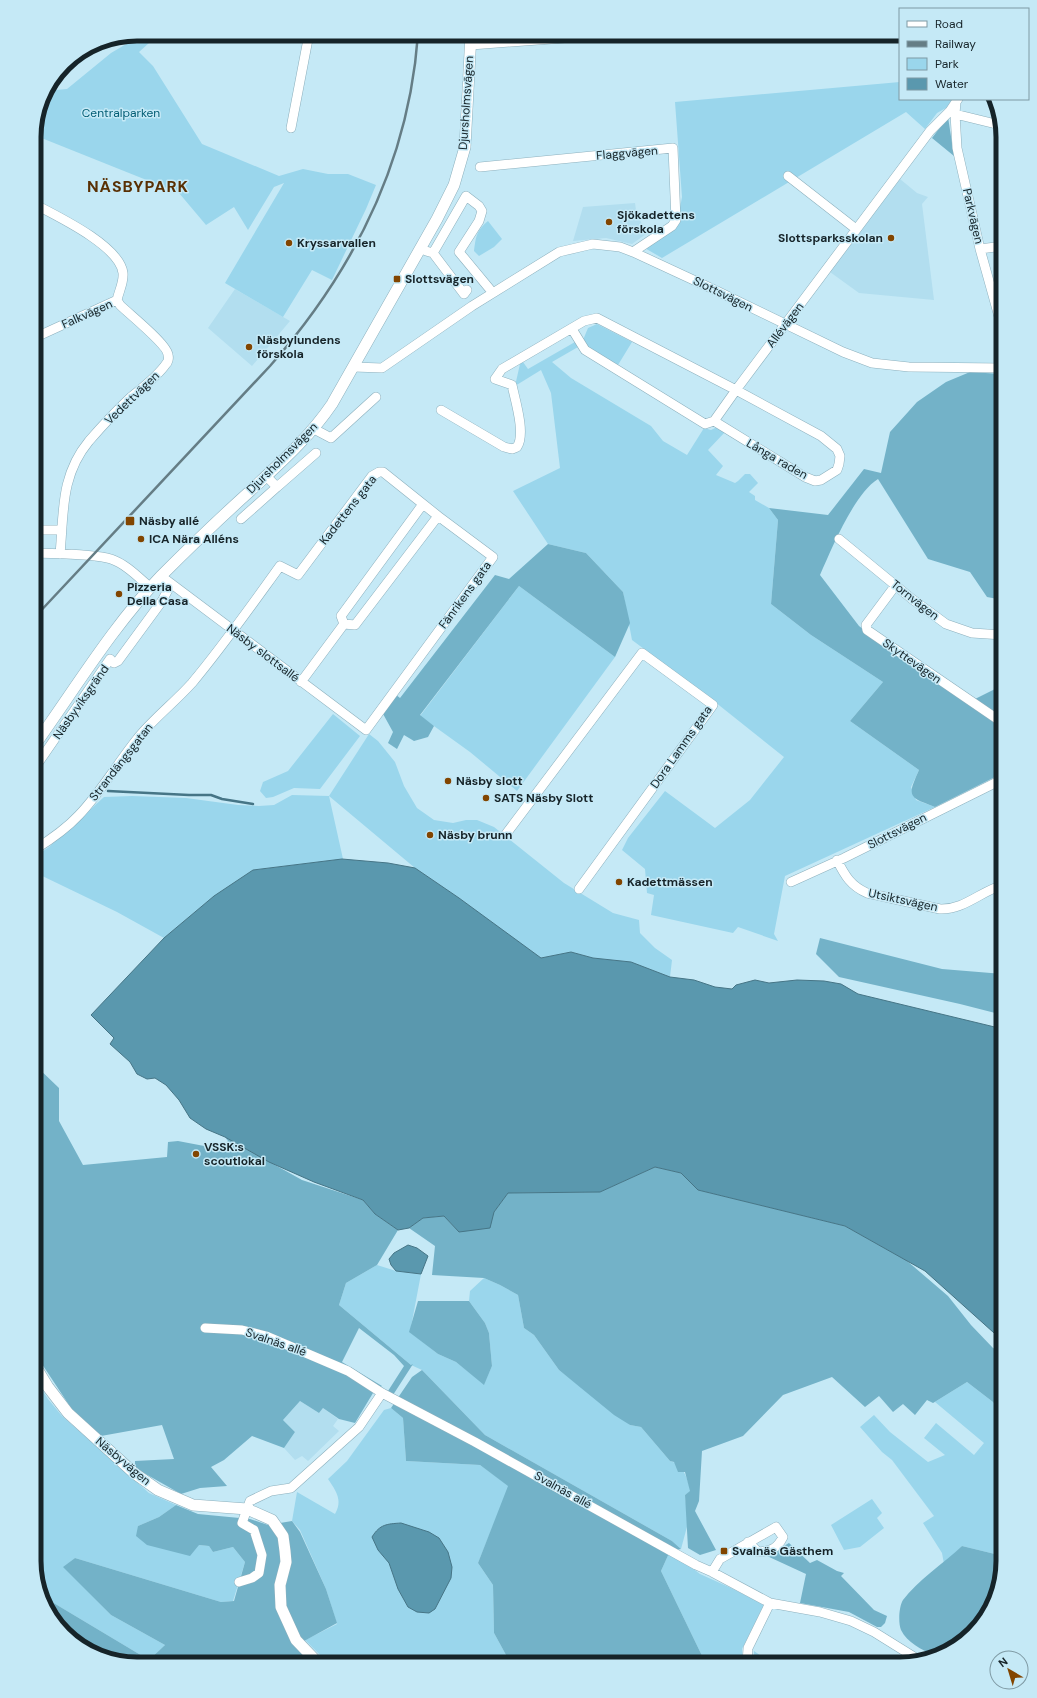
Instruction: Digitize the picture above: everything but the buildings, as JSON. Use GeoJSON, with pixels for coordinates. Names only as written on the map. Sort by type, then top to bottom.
{"type":"FeatureCollection","features":[{"type":"Feature","properties":{"kind":"street"},"geometry":{"type":"LineString","coordinates":[[291,128],[308,41]]}},
{"type":"Feature","properties":{"kind":"street","name":"Djursholmsvägen"},"geometry":{"type":"LineString","coordinates":[[41,736],[116,630],[161,576],[314,429],[332,404],[437,219],[454,185],[465,147],[471,41]]}},
{"type":"Feature","properties":{"kind":"street","name":"Parkvägen"},"geometry":{"type":"LineString","coordinates":[[957,100],[955,114],[957,148],[980,249],[996,306]]}},
{"type":"Feature","properties":{"kind":"street","name":"Allévägen"},"geometry":{"type":"LineString","coordinates":[[714,421],[930,131],[950,111],[957,100]]}},
{"type":"Feature","properties":{"kind":"street"},"geometry":{"type":"LineString","coordinates":[[955,114],[995,124]]}},
{"type":"Feature","properties":{"kind":"street","name":"Flaggvägen"},"geometry":{"type":"LineString","coordinates":[[480,167],[673,148],[676,220],[672,226],[633,252]]}},
{"type":"Feature","properties":{"kind":"street"},"geometry":{"type":"LineString","coordinates":[[788,176],[856,229]]}},
{"type":"Feature","properties":{"kind":"street"},"geometry":{"type":"LineString","coordinates":[[467,290],[464,294],[429,252],[466,196],[479,206],[482,211],[479,221],[459,252],[493,293]]}},
{"type":"Feature","properties":{"kind":"street"},"geometry":{"type":"LineString","coordinates":[[41,208],[93,237],[114,256],[121,265],[123,272],[123,281],[117,300]]}},
{"type":"Feature","properties":{"kind":"street","name":"Slottsvägen"},"geometry":{"type":"LineString","coordinates":[[354,367],[382,368],[493,293],[559,252],[593,244],[620,247],[633,252],[843,352],[872,363],[909,367],[996,368]]}},
{"type":"Feature","properties":{"kind":"street"},"geometry":{"type":"LineString","coordinates":[[980,249],[996,247]]}},
{"type":"Feature","properties":{"kind":"street","name":"Falkvägen"},"geometry":{"type":"LineString","coordinates":[[41,335],[117,300]]}},
{"type":"Feature","properties":{"kind":"street","name":"Vedettvägen"},"geometry":{"type":"LineString","coordinates":[[60,554],[61,530],[69,477],[75,461],[88,442],[116,411],[158,373],[167,362],[167,349],[120,305],[117,300]]}},
{"type":"Feature","properties":{"kind":"street","name":"Långa raden"},"geometry":{"type":"LineString","coordinates":[[441,410],[504,447],[512,449],[517,447],[521,437],[512,385],[495,379],[502,370],[572,329],[591,319],[603,320],[821,436],[837,449],[840,456],[837,470],[821,480],[815,481],[805,477],[714,421],[705,424],[584,350],[572,329]]}},
{"type":"Feature","properties":{"kind":"street"},"geometry":{"type":"LineString","coordinates":[[314,429],[331,438],[376,397]]}},
{"type":"Feature","properties":{"kind":"street"},"geometry":{"type":"LineString","coordinates":[[241,519],[316,452]]}},
{"type":"Feature","properties":{"kind":"street","name":"Kadettens gata"},"geometry":{"type":"LineString","coordinates":[[233,631],[280,566],[298,575],[372,476],[378,472],[383,472],[423,504]]}},
{"type":"Feature","properties":{"kind":"street"},"geometry":{"type":"LineString","coordinates":[[266,476],[278,487]]}},
{"type":"Feature","properties":{"kind":"street"},"geometry":{"type":"LineString","coordinates":[[423,504],[438,516],[355,625],[344,624],[341,616],[423,504]]}},
{"type":"Feature","properties":{"kind":"street","name":"Fänrikens gata"},"geometry":{"type":"LineString","coordinates":[[366,730],[493,557],[438,516]]}},
{"type":"Feature","properties":{"kind":"street"},"geometry":{"type":"LineString","coordinates":[[41,530],[61,530]]}},
{"type":"Feature","properties":{"kind":"street","name":"Tornvägen"},"geometry":{"type":"LineString","coordinates":[[839,539],[895,586],[951,626],[972,634],[996,636]]}},
{"type":"Feature","properties":{"kind":"street"},"geometry":{"type":"LineString","coordinates":[[41,554],[92,556],[112,560],[125,567],[151,588]]}},
{"type":"Feature","properties":{"kind":"street","name":"Näsby slottsallé"},"geometry":{"type":"LineString","coordinates":[[161,576],[366,730]]}},
{"type":"Feature","properties":{"kind":"street","name":"Näsbyviksgränd"},"geometry":{"type":"LineString","coordinates":[[41,759],[110,660],[114,662],[118,661],[162,601],[171,584]]}},
{"type":"Feature","properties":{"kind":"street","name":"Skyttevägen"},"geometry":{"type":"LineString","coordinates":[[895,586],[866,625],[867,630],[996,718]]}},
{"type":"Feature","properties":{"kind":"street"},"geometry":{"type":"LineString","coordinates":[[301,682],[344,624]]}},
{"type":"Feature","properties":{"kind":"street","name":"Strandängsgatan"},"geometry":{"type":"LineString","coordinates":[[41,846],[59,834],[79,815],[97,794],[152,721],[171,705],[191,683],[233,631]]}},
{"type":"Feature","properties":{"kind":"street","name":"Dora Lamms gata"},"geometry":{"type":"LineString","coordinates":[[506,834],[642,653],[707,700],[713,705],[579,888]]}},
{"type":"Feature","properties":{"kind":"street","name":"Slottsvägen"},"geometry":{"type":"LineString","coordinates":[[791,882],[996,782]]}},
{"type":"Feature","properties":{"kind":"street","name":"Utsiktsvägen"},"geometry":{"type":"LineString","coordinates":[[837,860],[844,875],[858,890],[940,909],[951,909],[960,906],[996,888]]}},
{"type":"Feature","properties":{"kind":"street","name":"Svalnäs allé"},"geometry":{"type":"LineString","coordinates":[[205,1328],[242,1330],[270,1338],[348,1371],[382,1393],[489,1450],[696,1565],[770,1603],[820,1612],[851,1621],[874,1632],[913,1656]]}},
{"type":"Feature","properties":{"kind":"street","name":"Näsbyvägen"},"geometry":{"type":"LineString","coordinates":[[41,1376],[68,1413],[134,1473],[158,1490],[193,1504],[247,1509],[272,1520],[283,1536],[286,1562],[280,1585],[282,1607],[296,1640],[312,1657]]}},
{"type":"Feature","properties":{"kind":"street"},"geometry":{"type":"LineString","coordinates":[[240,1582],[252,1578],[259,1573],[262,1555],[254,1530],[242,1523],[250,1501],[271,1491],[291,1488],[359,1427],[382,1393]]}},
{"type":"Feature","properties":{"kind":"street"},"geometry":{"type":"LineString","coordinates":[[712,1572],[720,1559],[748,1542]]}},
{"type":"Feature","properties":{"kind":"street"},"geometry":{"type":"LineString","coordinates":[[747,1657],[748,1648],[770,1603]]}},
{"type":"Feature","properties":{"kind":"shaded area"},"geometry":{"type":"Polygon","coordinates":[[[948,117],[954,156],[932,138],[948,117]]]}},
{"type":"Feature","properties":{"kind":"shaded area","name":"Slottsparksskolan"},"geometry":{"type":"Polygon","coordinates":[[[900,179],[917,193],[928,197],[922,204],[934,300],[859,293],[830,272],[900,179]]]}},
{"type":"Feature","properties":{"kind":"shaded area"},"geometry":{"type":"Polygon","coordinates":[[[635,203],[636,210],[646,234],[632,244],[606,238],[573,241],[583,207],[635,203]]]}},
{"type":"Feature","properties":{"kind":"shaded area","name":"Näsbylundens förskola"},"geometry":{"type":"Polygon","coordinates":[[[235,289],[290,321],[252,366],[208,328],[235,289]]]}},
{"type":"Feature","properties":{"kind":"shaded area"},"geometry":{"type":"Polygon","coordinates":[[[970,372],[996,374],[996,599],[987,597],[970,572],[928,559],[878,479],[869,486],[860,497],[844,522],[820,575],[859,626],[897,656],[967,703],[996,688],[996,776],[935,807],[919,801],[912,795],[913,786],[919,770],[850,721],[883,682],[811,635],[771,604],[778,520],[769,508],[828,515],[864,469],[881,473],[890,432],[917,402],[946,382],[970,372]]]}},
{"type":"Feature","properties":{"kind":"shaded area"},"geometry":{"type":"Polygon","coordinates":[[[548,544],[586,553],[623,592],[630,623],[615,657],[519,586],[420,715],[434,726],[428,737],[414,741],[404,735],[397,749],[388,743],[393,732],[382,712],[395,694],[400,698],[495,575],[509,579],[548,544]]]}},
{"type":"Feature","properties":{"kind":"shaded area"},"geometry":{"type":"Polygon","coordinates":[[[820,938],[942,969],[996,973],[996,1013],[839,977],[816,954],[820,938]]]}},
{"type":"Feature","properties":{"kind":"shaded area"},"geometry":{"type":"Polygon","coordinates":[[[41,1071],[59,1088],[59,1121],[83,1165],[167,1157],[168,1142],[178,1141],[220,1149],[228,1141],[225,1137],[302,1180],[363,1200],[375,1214],[398,1230],[377,1265],[346,1283],[339,1305],[411,1365],[413,1364],[393,1395],[388,1391],[404,1366],[394,1355],[359,1328],[342,1362],[382,1386],[373,1393],[355,1423],[339,1419],[323,1408],[319,1413],[300,1401],[283,1420],[295,1432],[284,1448],[252,1436],[224,1460],[211,1467],[227,1486],[200,1488],[181,1494],[135,1468],[135,1461],[174,1459],[162,1425],[101,1436],[73,1411],[41,1363],[41,1071]]]}},
{"type":"Feature","properties":{"kind":"shaded area"},"geometry":{"type":"Polygon","coordinates":[[[655,1167],[681,1173],[698,1190],[845,1226],[906,1260],[948,1296],[971,1325],[996,1350],[996,1407],[993,1402],[967,1382],[933,1403],[927,1400],[915,1415],[903,1404],[893,1412],[879,1396],[865,1407],[832,1377],[783,1395],[743,1436],[702,1451],[699,1501],[695,1511],[716,1550],[700,1555],[688,1548],[685,1495],[690,1491],[685,1472],[678,1472],[674,1462],[670,1461],[641,1427],[630,1425],[614,1415],[559,1370],[534,1335],[524,1328],[518,1295],[484,1278],[432,1275],[435,1246],[409,1228],[423,1218],[444,1216],[459,1232],[494,1212],[508,1193],[600,1192],[655,1167]]]}},
{"type":"Feature","properties":{"kind":"shaded area"},"geometry":{"type":"Polygon","coordinates":[[[418,1301],[469,1301],[485,1323],[489,1333],[492,1366],[484,1385],[456,1362],[438,1354],[409,1332],[418,1301]]]}},
{"type":"Feature","properties":{"kind":"shaded area"},"geometry":{"type":"Polygon","coordinates":[[[422,1370],[485,1435],[672,1541],[681,1549],[670,1551],[661,1571],[703,1657],[507,1657],[494,1633],[493,1585],[478,1563],[508,1486],[480,1465],[406,1461],[403,1418],[391,1408],[412,1377],[422,1370]]]}},
{"type":"Feature","properties":{"kind":"shaded area"},"geometry":{"type":"Polygon","coordinates":[[[300,1401],[319,1413],[323,1408],[338,1419],[333,1426],[339,1431],[308,1461],[302,1456],[295,1460],[284,1448],[295,1432],[283,1420],[300,1401]]]}},
{"type":"Feature","properties":{"kind":"shaded area"},"geometry":{"type":"Polygon","coordinates":[[[176,1505],[198,1514],[250,1519],[268,1525],[292,1521],[300,1532],[326,1589],[337,1623],[295,1646],[305,1657],[152,1657],[165,1645],[111,1615],[63,1567],[75,1558],[221,1602],[234,1601],[245,1562],[233,1547],[213,1552],[209,1546],[199,1545],[190,1556],[147,1545],[136,1536],[138,1526],[159,1517],[176,1505]]]}},
{"type":"Feature","properties":{"kind":"shaded area"},"geometry":{"type":"Polygon","coordinates":[[[789,1543],[810,1563],[817,1560],[837,1571],[844,1573],[841,1576],[874,1610],[887,1616],[885,1623],[881,1627],[877,1627],[849,1612],[800,1603],[806,1574],[767,1556],[789,1543]]]}},
{"type":"Feature","properties":{"kind":"shaded area"},"geometry":{"type":"Polygon","coordinates":[[[962,1546],[996,1554],[995,1574],[991,1592],[980,1615],[954,1641],[929,1653],[907,1639],[901,1630],[899,1623],[899,1615],[903,1600],[923,1579],[962,1546]]]}},
{"type":"Feature","properties":{"kind":"shaded area"},"geometry":{"type":"Polygon","coordinates":[[[50,1601],[144,1657],[130,1657],[106,1652],[83,1641],[57,1615],[50,1601]]]}},
{"type":"Feature","properties":{"kind":"green space","name":"Centralparken"},"geometry":{"type":"Polygon","coordinates":[[[147,41],[149,43],[139,52],[153,66],[202,144],[279,176],[303,169],[328,174],[348,174],[376,185],[332,280],[312,270],[283,317],[225,283],[284,183],[274,187],[248,230],[234,207],[206,225],[179,193],[41,138],[44,112],[53,90],[67,89],[111,53],[129,42],[147,41]]]}},
{"type":"Feature","properties":{"kind":"green space"},"geometry":{"type":"Polygon","coordinates":[[[899,82],[899,100],[951,100],[953,104],[937,113],[925,129],[906,112],[662,258],[643,247],[677,224],[682,197],[675,102],[899,82]]]}},
{"type":"Feature","properties":{"kind":"green space"},"geometry":{"type":"Polygon","coordinates":[[[488,221],[502,239],[494,247],[479,256],[474,251],[476,238],[481,228],[488,221]]]}},
{"type":"Feature","properties":{"kind":"green space"},"geometry":{"type":"Polygon","coordinates":[[[597,324],[632,342],[618,365],[588,347],[583,340],[588,328],[597,324]]]}},
{"type":"Feature","properties":{"kind":"green space"},"geometry":{"type":"Polygon","coordinates":[[[575,342],[578,347],[552,362],[571,378],[651,426],[663,441],[687,455],[704,428],[711,430],[717,427],[725,432],[708,450],[723,466],[716,475],[735,483],[745,474],[750,474],[758,483],[749,492],[755,496],[755,500],[769,508],[778,520],[771,604],[811,635],[883,682],[850,721],[919,770],[911,787],[916,800],[935,807],[785,876],[774,934],[778,941],[738,927],[733,933],[651,915],[654,895],[647,893],[645,869],[622,850],[628,838],[665,791],[715,828],[750,800],[784,757],[715,702],[632,640],[623,592],[586,553],[548,544],[513,491],[560,468],[551,393],[541,370],[515,386],[520,364],[523,362],[528,369],[575,342]]]}},
{"type":"Feature","properties":{"kind":"green space"},"geometry":{"type":"Polygon","coordinates":[[[519,586],[615,657],[517,791],[470,752],[420,716],[519,586]]]}},
{"type":"Feature","properties":{"kind":"green space"},"geometry":{"type":"Polygon","coordinates":[[[333,714],[360,736],[320,789],[294,788],[273,797],[266,798],[260,791],[263,782],[288,771],[333,714]]]}},
{"type":"Feature","properties":{"kind":"green space"},"geometry":{"type":"Polygon","coordinates":[[[369,734],[378,741],[395,762],[404,786],[417,808],[434,820],[453,823],[466,820],[477,820],[494,827],[564,883],[613,913],[639,920],[640,933],[655,948],[672,960],[670,977],[631,962],[593,958],[572,952],[541,958],[415,868],[329,796],[369,734]]]}},
{"type":"Feature","properties":{"kind":"green space"},"geometry":{"type":"Polygon","coordinates":[[[292,795],[329,796],[343,859],[253,870],[214,896],[164,938],[117,912],[41,875],[41,852],[49,847],[104,797],[132,796],[186,798],[238,805],[259,806],[274,805],[292,795]]]}},
{"type":"Feature","properties":{"kind":"green space"},"geometry":{"type":"Polygon","coordinates":[[[377,1265],[396,1271],[421,1274],[410,1332],[438,1354],[456,1362],[484,1384],[492,1366],[489,1333],[485,1323],[469,1301],[470,1291],[484,1278],[518,1295],[524,1328],[534,1335],[559,1370],[630,1425],[641,1427],[670,1461],[679,1465],[682,1469],[691,1491],[685,1495],[688,1523],[681,1549],[672,1541],[485,1435],[422,1370],[411,1365],[339,1305],[346,1283],[377,1265]]]}},
{"type":"Feature","properties":{"kind":"green space"},"geometry":{"type":"Polygon","coordinates":[[[967,1382],[993,1402],[996,1407],[996,1554],[962,1546],[944,1564],[942,1553],[923,1523],[934,1516],[892,1460],[882,1452],[860,1427],[874,1415],[890,1432],[928,1462],[945,1455],[924,1438],[936,1423],[974,1455],[984,1443],[935,1402],[933,1403],[967,1382]]]}},
{"type":"Feature","properties":{"kind":"green space"},"geometry":{"type":"Polygon","coordinates":[[[41,1388],[62,1416],[149,1493],[176,1505],[159,1517],[138,1526],[199,1545],[209,1546],[213,1552],[233,1547],[245,1562],[233,1601],[221,1602],[75,1558],[64,1567],[111,1615],[165,1645],[152,1657],[144,1657],[50,1601],[46,1592],[41,1562],[41,1388]]]}},
{"type":"Feature","properties":{"kind":"green space"},"geometry":{"type":"Polygon","coordinates":[[[391,1408],[403,1418],[406,1461],[480,1465],[509,1486],[478,1563],[493,1585],[494,1633],[507,1657],[322,1657],[305,1640],[337,1624],[326,1589],[300,1530],[292,1521],[297,1492],[335,1514],[338,1504],[338,1496],[328,1479],[347,1461],[384,1410],[391,1408]]]}},
{"type":"Feature","properties":{"kind":"green space"},"geometry":{"type":"Polygon","coordinates":[[[872,1499],[882,1513],[877,1518],[884,1528],[860,1547],[844,1550],[831,1525],[872,1499]]]}},
{"type":"Feature","properties":{"kind":"green space"},"geometry":{"type":"Polygon","coordinates":[[[670,1551],[700,1574],[764,1605],[742,1649],[742,1657],[703,1657],[661,1571],[670,1551]]]}},
{"type":"Feature","properties":{"kind":"green space"},"geometry":{"type":"Polygon","coordinates":[[[754,1651],[763,1657],[754,1657],[754,1651]]]}},
{"type":"Feature","properties":{"kind":"water"},"geometry":{"type":"Polygon","coordinates":[[[342,859],[388,863],[415,868],[541,958],[571,952],[593,958],[631,962],[670,977],[694,980],[715,987],[732,989],[736,985],[755,980],[769,983],[797,980],[824,981],[841,984],[858,994],[996,1027],[996,1335],[925,1271],[845,1226],[698,1190],[681,1173],[655,1167],[600,1192],[508,1193],[494,1212],[490,1228],[459,1232],[444,1216],[423,1218],[409,1228],[398,1230],[375,1214],[363,1200],[314,1182],[269,1162],[225,1137],[206,1129],[190,1118],[179,1100],[166,1085],[155,1078],[147,1079],[137,1074],[130,1062],[110,1044],[114,1038],[91,1015],[164,938],[214,896],[253,870],[342,859]]]}},
{"type":"Feature","properties":{"kind":"water"},"geometry":{"type":"Polygon","coordinates":[[[408,1245],[417,1248],[428,1256],[421,1274],[396,1271],[391,1265],[389,1259],[394,1253],[408,1245]]]}},
{"type":"Feature","properties":{"kind":"water"},"geometry":{"type":"Polygon","coordinates":[[[401,1523],[429,1532],[439,1538],[448,1552],[452,1567],[451,1578],[435,1609],[429,1613],[417,1612],[408,1607],[398,1589],[389,1563],[378,1550],[372,1537],[381,1527],[401,1523]]]}},
{"type":"Feature","properties":{"kind":"waterway"},"geometry":{"type":"LineString","coordinates":[[108,791],[211,795],[222,799],[253,804]]}},
{"type":"Feature","properties":{"kind":"railway"},"geometry":{"type":"LineString","coordinates":[[41,611],[270,366],[300,330],[327,292],[351,253],[372,212],[389,170],[403,126],[412,81],[417,41]]}},
{"type":"Feature","properties":{"kind":"place","name":"Sjökadettens förskola"},"geometry":{"type":"Point","coordinates":[609,222]}},
{"type":"Feature","properties":{"kind":"place","name":"Slottsparksskolan"},"geometry":{"type":"Point","coordinates":[891,238]}},
{"type":"Feature","properties":{"kind":"place","name":"Kryssarvallen"},"geometry":{"type":"Point","coordinates":[289,243]}},
{"type":"Feature","properties":{"kind":"place","name":"Slottsvägen"},"geometry":{"type":"Point","coordinates":[397,279]}},
{"type":"Feature","properties":{"kind":"place","name":"Näsbylundens förskola"},"geometry":{"type":"Point","coordinates":[249,347]}},
{"type":"Feature","properties":{"kind":"place","name":"Näsby allé"},"geometry":{"type":"Point","coordinates":[130,521]}},
{"type":"Feature","properties":{"kind":"place","name":"ICA Nära Alléns"},"geometry":{"type":"Point","coordinates":[141,539]}},
{"type":"Feature","properties":{"kind":"place","name":"Pizzeria Della Casa"},"geometry":{"type":"Point","coordinates":[119,594]}},
{"type":"Feature","properties":{"kind":"place","name":"Näsby slott"},"geometry":{"type":"Point","coordinates":[448,781]}},
{"type":"Feature","properties":{"kind":"place","name":"SATS Näsby Slott"},"geometry":{"type":"Point","coordinates":[486,798]}},
{"type":"Feature","properties":{"kind":"place","name":"Näsby brunn"},"geometry":{"type":"Point","coordinates":[430,835]}},
{"type":"Feature","properties":{"kind":"place","name":"Kadettmässen"},"geometry":{"type":"Point","coordinates":[619,882]}},
{"type":"Feature","properties":{"kind":"place","name":"VSSK:s scoutlokal"},"geometry":{"type":"Point","coordinates":[196,1154]}},
{"type":"Feature","properties":{"kind":"place","name":"Svalnäs Gästhem"},"geometry":{"type":"Point","coordinates":[724,1551]}},
{"type":"Feature","properties":{"kind":"district","name":"NÄSBYPARK"},"geometry":{"type":"Point","coordinates":[138,186]}}]}
